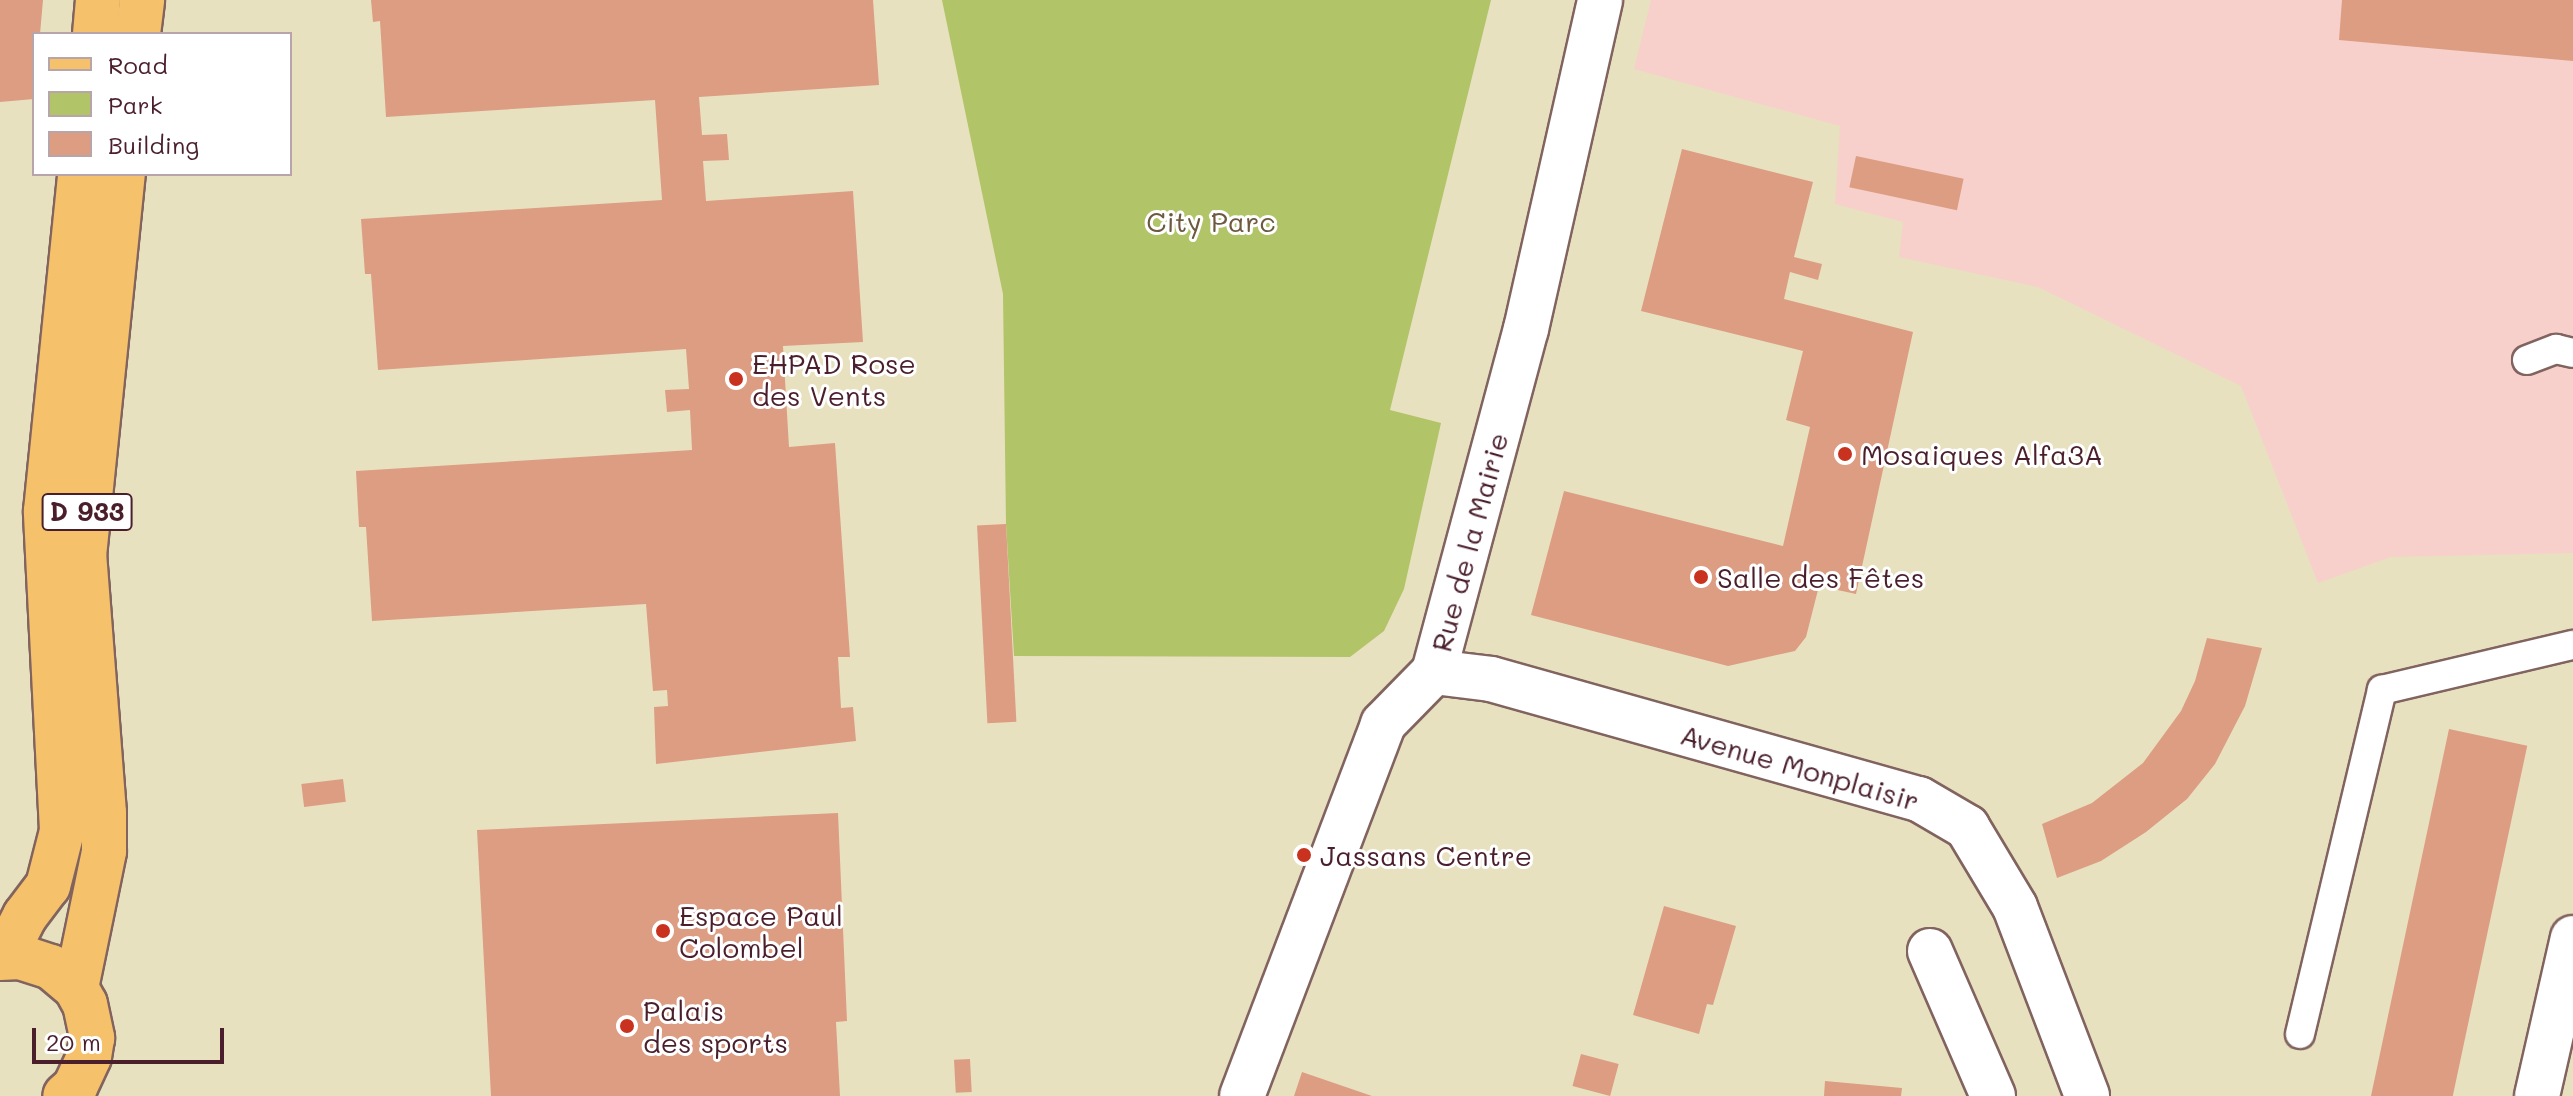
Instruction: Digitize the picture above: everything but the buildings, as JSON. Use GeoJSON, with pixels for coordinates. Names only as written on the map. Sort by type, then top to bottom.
{"type":"FeatureCollection","features":[{"type":"Feature","properties":{"kind":"main road"},"geometry":{"type":"LineString","coordinates":[[95,32],[98,0]]}},
{"type":"Feature","properties":{"kind":"main road"},"geometry":{"type":"LineString","coordinates":[[138,32],[142,0]]}},
{"type":"Feature","properties":{"kind":"main road","name":"D 933"},"geometry":{"type":"LineString","coordinates":[[2,957],[25,916],[48,886],[62,831],[46,511],[80,176]]}},
{"type":"Feature","properties":{"kind":"main road","name":"D 933"},"geometry":{"type":"LineString","coordinates":[[76,988],[104,851],[104,813],[84,556],[123,176]]}},
{"type":"Feature","properties":{"kind":"main road"},"geometry":{"type":"LineString","coordinates":[[2,957],[20,957],[51,967],[76,988],[85,1004],[92,1038],[77,1088]]}},
{"type":"Feature","properties":{"kind":"street","name":"Rue de la Mairie"},"geometry":{"type":"LineString","coordinates":[[1242,1096],[1383,724],[1434,672],[1526,329],[1600,0]]}},
{"type":"Feature","properties":{"kind":"street","name":"Avenue Monplaisir"},"geometry":{"type":"LineString","coordinates":[[1434,672],[1491,679],[1919,799],[1967,827],[2015,907],[2087,1096]]}},
{"type":"Feature","properties":{"kind":"street"},"geometry":{"type":"LineString","coordinates":[[2537,1096],[2573,938]]}},
{"type":"Feature","properties":{"kind":"street"},"geometry":{"type":"LineString","coordinates":[[1930,951],[1993,1096]]}},
{"type":"Feature","properties":{"kind":"lane"},"geometry":{"type":"LineString","coordinates":[[2527,360],[2556,349],[2573,353]]}},
{"type":"Feature","properties":{"kind":"lane"},"geometry":{"type":"LineString","coordinates":[[2300,1034],[2382,690],[2573,645]]}},
{"type":"Feature","properties":{"kind":"shaded area"},"geometry":{"type":"Polygon","coordinates":[[[1651,0],[2573,0],[2573,553],[2391,557],[2318,583],[2241,386],[2038,287],[1899,257],[1903,222],[1835,204],[1840,126],[1634,69],[1651,0]]]}},
{"type":"Feature","properties":{"kind":"green space","name":"City Parc"},"geometry":{"type":"Polygon","coordinates":[[[942,0],[1491,0],[1390,410],[1441,423],[1404,589],[1384,631],[1350,657],[1014,656],[1006,524],[1003,294],[942,0]]]}},
{"type":"Feature","properties":{"kind":"place","name":"EHPAD Rose des Vents"},"geometry":{"type":"Point","coordinates":[736,379]}},
{"type":"Feature","properties":{"kind":"place","name":"Mosaiques Alfa3A"},"geometry":{"type":"Point","coordinates":[1845,454]}},
{"type":"Feature","properties":{"kind":"place","name":"Salle des Fêtes"},"geometry":{"type":"Point","coordinates":[1701,577]}},
{"type":"Feature","properties":{"kind":"place","name":"Jassans Centre"},"geometry":{"type":"Point","coordinates":[1304,855]}},
{"type":"Feature","properties":{"kind":"place","name":"Espace Paul Colombel"},"geometry":{"type":"Point","coordinates":[663,931]}},
{"type":"Feature","properties":{"kind":"place","name":"Palais des sports"},"geometry":{"type":"Point","coordinates":[627,1026]}}]}
